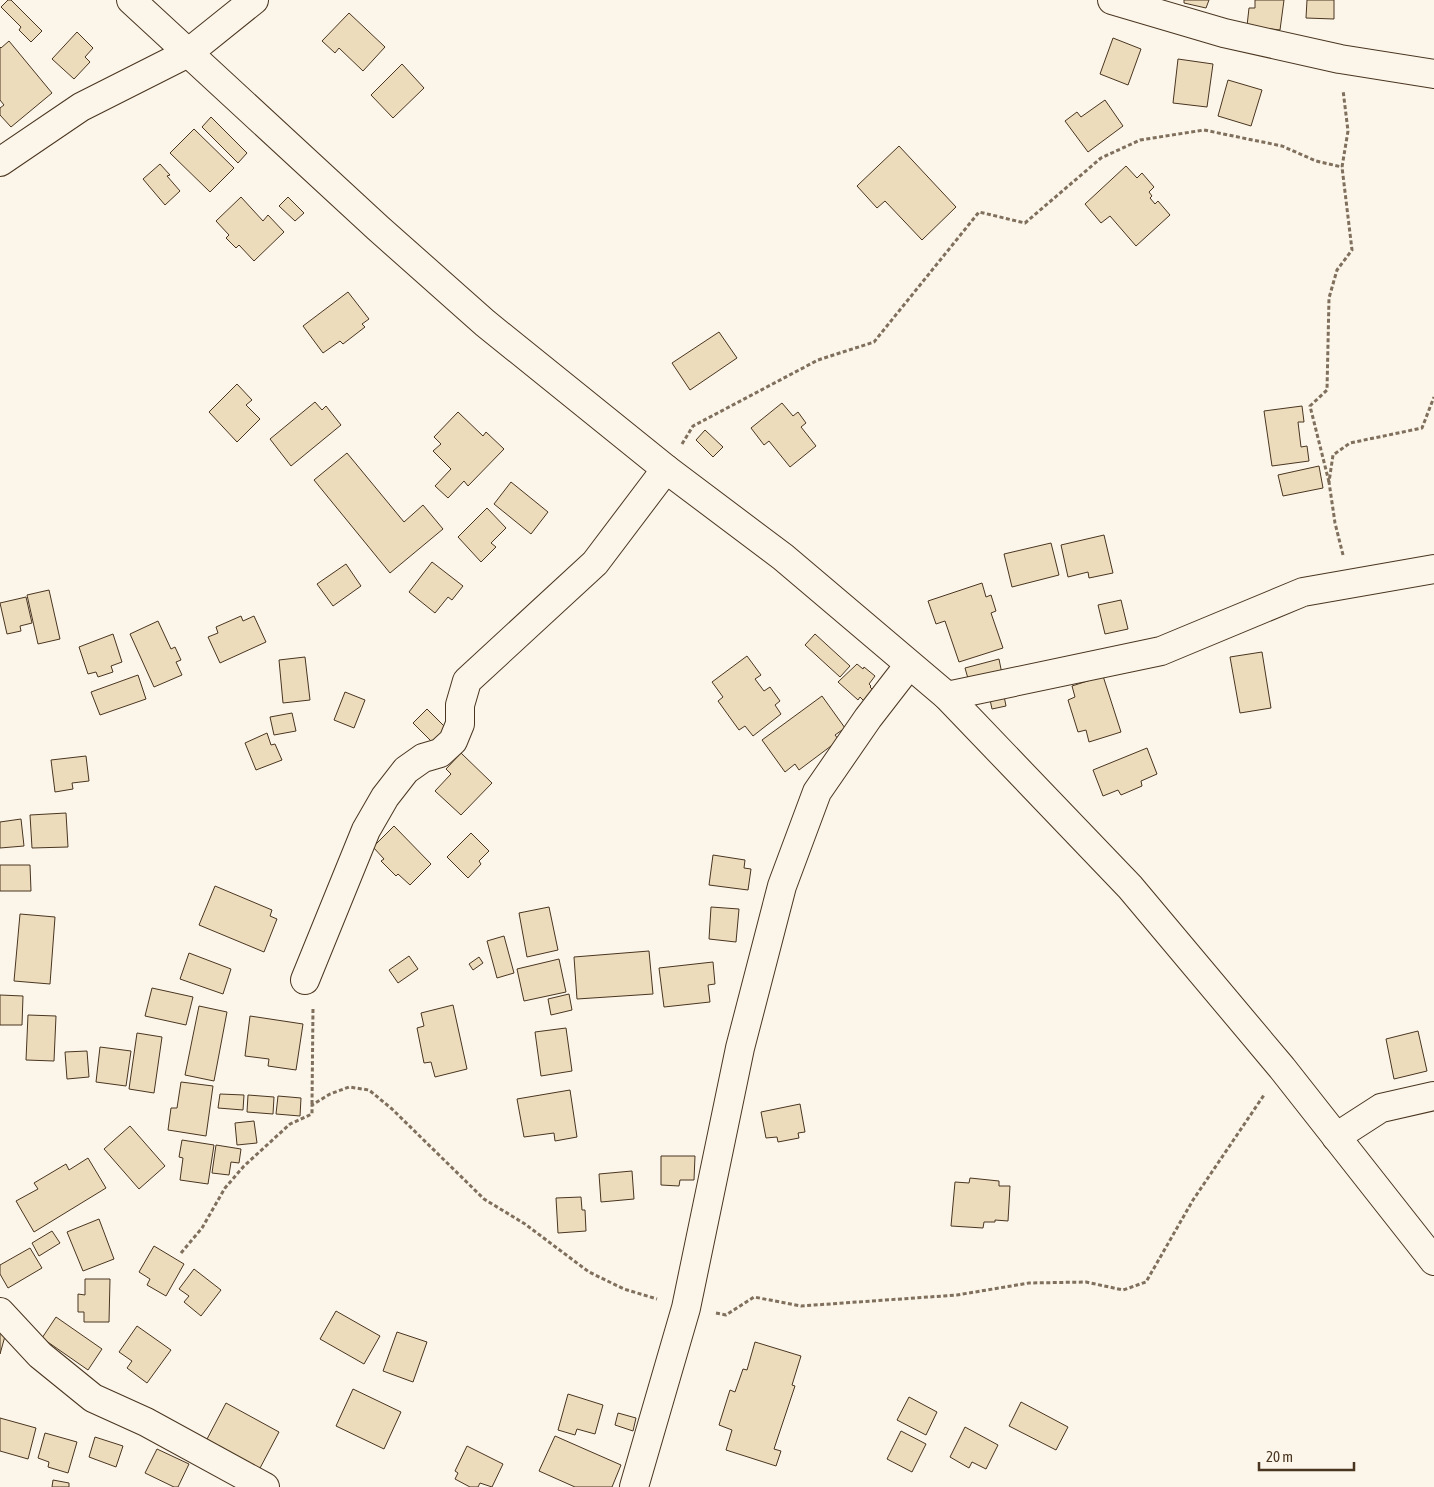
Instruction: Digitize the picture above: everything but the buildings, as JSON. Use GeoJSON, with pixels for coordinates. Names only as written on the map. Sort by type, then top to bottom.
{"type":"FeatureCollection","features":[{"type":"Feature","properties":{"kind":"street"},"geometry":{"type":"LineString","coordinates":[[131,0],[378,228],[485,323],[666,469],[783,557],[947,696],[1130,886],[1282,1068],[1434,1261]]}},
{"type":"Feature","properties":{"kind":"street"},"geometry":{"type":"LineString","coordinates":[[0,162],[81,108],[188,53],[254,0]]}},
{"type":"Feature","properties":{"kind":"street"},"geometry":{"type":"LineString","coordinates":[[1114,1],[1224,33],[1340,59],[1434,74]]}},
{"type":"Feature","properties":{"kind":"street"},"geometry":{"type":"LineString","coordinates":[[305,980],[366,830],[384,797],[406,770],[423,758],[440,753],[453,741],[460,724],[460,705],[467,681],[596,563],[666,469]]}},
{"type":"Feature","properties":{"kind":"street"},"geometry":{"type":"LineString","coordinates":[[947,696],[1161,651],[1302,592],[1350,582],[1434,569]]}},
{"type":"Feature","properties":{"kind":"street"},"geometry":{"type":"LineString","coordinates":[[634,1487],[686,1308],[740,1048],[782,886],[817,792],[868,718],[909,665]]}},
{"type":"Feature","properties":{"kind":"street"},"geometry":{"type":"LineString","coordinates":[[1336,1137],[1381,1108],[1434,1096]]}},
{"type":"Feature","properties":{"kind":"street"},"geometry":{"type":"LineString","coordinates":[[0,1312],[40,1355],[93,1398],[146,1422],[265,1487]]}},
{"type":"Feature","properties":{"kind":"path"},"geometry":{"type":"LineString","coordinates":[[1340,59],[1348,131],[1342,167],[1352,250],[1337,270],[1329,298],[1327,390],[1310,406],[1328,482],[1335,524],[1350,582]]}},
{"type":"Feature","properties":{"kind":"path"},"geometry":{"type":"LineString","coordinates":[[666,469],[693,426],[818,360],[874,342],[980,212],[1025,223],[1101,158],[1140,140],[1204,130],[1282,146],[1316,161],[1342,167]]}},
{"type":"Feature","properties":{"kind":"path"},"geometry":{"type":"LineString","coordinates":[[1328,482],[1333,455],[1350,443],[1422,428],[1434,397]]}},
{"type":"Feature","properties":{"kind":"path"},"geometry":{"type":"LineString","coordinates":[[181,1253],[202,1228],[225,1188],[244,1166],[290,1124],[312,1114],[313,995],[305,980]]}},
{"type":"Feature","properties":{"kind":"path"},"geometry":{"type":"LineString","coordinates":[[312,1105],[330,1094],[350,1087],[369,1090],[392,1109],[484,1199],[525,1224],[589,1272],[624,1289],[686,1308],[726,1315],[754,1297],[801,1306],[957,1294],[1029,1283],[1086,1282],[1123,1290],[1146,1282],[1193,1200],[1282,1068]]}}]}
